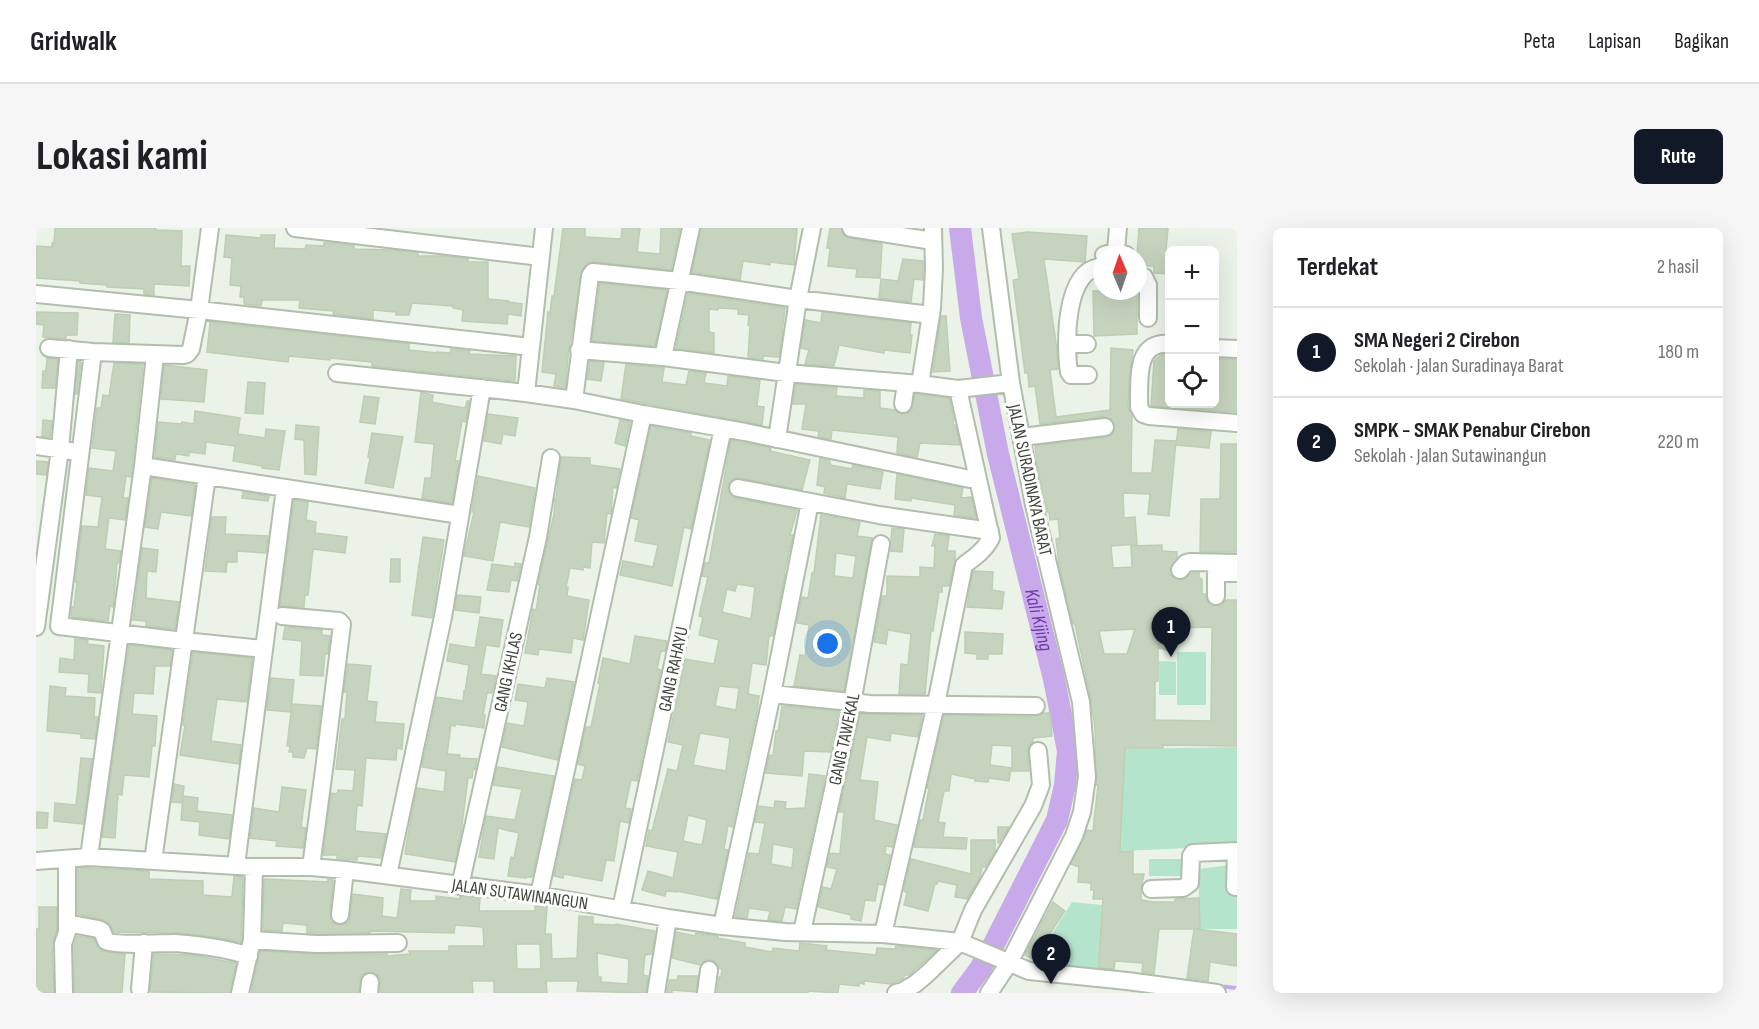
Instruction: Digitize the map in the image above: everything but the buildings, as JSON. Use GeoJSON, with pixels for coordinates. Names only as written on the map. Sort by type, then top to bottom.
{"type":"FeatureCollection","features":[{"type":"Feature","properties":{"kind":"street"},"geometry":{"type":"LineString","coordinates":[[49,348],[155,356],[187,354],[191,349],[199,310],[210,228]]}},
{"type":"Feature","properties":{"kind":"street"},"geometry":{"type":"LineString","coordinates":[[295,228],[541,257]]}},
{"type":"Feature","properties":{"kind":"street"},"geometry":{"type":"LineString","coordinates":[[526,393],[544,228]]}},
{"type":"Feature","properties":{"kind":"street"},"geometry":{"type":"LineString","coordinates":[[663,357],[691,228]]}},
{"type":"Feature","properties":{"kind":"street"},"geometry":{"type":"LineString","coordinates":[[777,439],[798,299],[812,228]]}},
{"type":"Feature","properties":{"kind":"street"},"geometry":{"type":"LineString","coordinates":[[851,228],[933,235],[934,268],[931,315],[913,383],[903,404]]}},
{"type":"Feature","properties":{"kind":"street","name":"JALAN SURADINAYA BARAT"},"geometry":{"type":"LineString","coordinates":[[989,993],[1004,961],[1074,836],[1082,812],[1087,777],[1081,702],[1034,505],[1010,383],[991,228]]}},
{"type":"Feature","properties":{"kind":"street"},"geometry":{"type":"LineString","coordinates":[[1112,246],[1118,228]]}},
{"type":"Feature","properties":{"kind":"street"},"geometry":{"type":"LineString","coordinates":[[1088,375],[1071,375],[1069,372],[1069,310],[1072,294],[1081,279],[1093,268]]}},
{"type":"Feature","properties":{"kind":"street"},"geometry":{"type":"LineString","coordinates":[[574,400],[579,350],[590,276],[593,272],[679,281],[798,299],[931,315]]}},
{"type":"Feature","properties":{"kind":"street"},"geometry":{"type":"LineString","coordinates":[[1147,283],[1148,318]]}},
{"type":"Feature","properties":{"kind":"street"},"geometry":{"type":"LineString","coordinates":[[36,294],[531,347]]}},
{"type":"Feature","properties":{"kind":"street"},"geometry":{"type":"LineString","coordinates":[[1068,344],[1088,344]]}},
{"type":"Feature","properties":{"kind":"street"},"geometry":{"type":"LineString","coordinates":[[1165,344],[1151,346],[1141,360],[1139,407],[1143,414],[1237,423]]}},
{"type":"Feature","properties":{"kind":"street"},"geometry":{"type":"LineString","coordinates":[[1219,348],[1237,349]]}},
{"type":"Feature","properties":{"kind":"street"},"geometry":{"type":"LineString","coordinates":[[36,627],[60,449],[69,349]]}},
{"type":"Feature","properties":{"kind":"street"},"geometry":{"type":"LineString","coordinates":[[579,350],[663,357],[786,373],[962,389],[1010,383]]}},
{"type":"Feature","properties":{"kind":"street"},"geometry":{"type":"LineString","coordinates":[[93,352],[58,626],[264,649]]}},
{"type":"Feature","properties":{"kind":"street"},"geometry":{"type":"LineString","coordinates":[[89,857],[121,633],[155,356]]}},
{"type":"Feature","properties":{"kind":"street"},"geometry":{"type":"LineString","coordinates":[[337,373],[574,400],[970,479]]}},
{"type":"Feature","properties":{"kind":"street"},"geometry":{"type":"LineString","coordinates":[[388,875],[443,617],[482,388]]}},
{"type":"Feature","properties":{"kind":"street"},"geometry":{"type":"LineString","coordinates":[[882,934],[936,704],[964,564],[974,558],[989,539],[962,389]]}},
{"type":"Feature","properties":{"kind":"street"},"geometry":{"type":"LineString","coordinates":[[539,895],[644,414]]}},
{"type":"Feature","properties":{"kind":"street"},"geometry":{"type":"LineString","coordinates":[[1022,436],[1105,426]]}},
{"type":"Feature","properties":{"kind":"street","name":"GANG RAHAYU"},"geometry":{"type":"LineString","coordinates":[[621,909],[723,428]]}},
{"type":"Feature","properties":{"kind":"street"},"geometry":{"type":"LineString","coordinates":[[36,446],[81,452]]}},
{"type":"Feature","properties":{"kind":"street","name":"GANG IKHLAS"},"geometry":{"type":"LineString","coordinates":[[460,886],[538,537],[551,458]]}},
{"type":"Feature","properties":{"kind":"street"},"geometry":{"type":"LineString","coordinates":[[143,465],[207,477],[460,515]]}},
{"type":"Feature","properties":{"kind":"street"},"geometry":{"type":"LineString","coordinates":[[153,861],[207,477]]}},
{"type":"Feature","properties":{"kind":"street"},"geometry":{"type":"LineString","coordinates":[[236,865],[285,488]]}},
{"type":"Feature","properties":{"kind":"street"},"geometry":{"type":"LineString","coordinates":[[738,488],[922,522],[989,539]]}},
{"type":"Feature","properties":{"kind":"street"},"geometry":{"type":"LineString","coordinates":[[722,926],[772,694],[810,502]]}},
{"type":"Feature","properties":{"kind":"street","name":"GANG TAWEKAL"},"geometry":{"type":"LineString","coordinates":[[802,932],[852,703],[881,544]]}},
{"type":"Feature","properties":{"kind":"street"},"geometry":{"type":"LineString","coordinates":[[1180,570],[1186,563],[1237,563]]}},
{"type":"Feature","properties":{"kind":"street"},"geometry":{"type":"LineString","coordinates":[[1216,596],[1216,573],[1237,573]]}},
{"type":"Feature","properties":{"kind":"street"},"geometry":{"type":"LineString","coordinates":[[282,616],[339,621],[342,624],[311,867]]}},
{"type":"Feature","properties":{"kind":"street"},"geometry":{"type":"LineString","coordinates":[[772,694],[870,704],[1036,706]]}},
{"type":"Feature","properties":{"kind":"street"},"geometry":{"type":"LineString","coordinates":[[896,993],[921,979],[963,943],[972,910],[1033,806],[1041,784],[1038,751]]}},
{"type":"Feature","properties":{"kind":"street"},"geometry":{"type":"LineString","coordinates":[[1151,889],[1183,888],[1190,884],[1193,854],[1236,851],[1235,887]]}},
{"type":"Feature","properties":{"kind":"street","name":"JALAN SUTAWINANGUN"},"geometry":{"type":"LineString","coordinates":[[36,861],[89,857],[345,870],[539,895],[722,926],[802,932],[882,934],[963,943],[1029,971],[1127,987],[1217,993]]}},
{"type":"Feature","properties":{"kind":"street"},"geometry":{"type":"LineString","coordinates":[[64,993],[63,944],[66,939],[67,923],[67,859]]}},
{"type":"Feature","properties":{"kind":"street"},"geometry":{"type":"LineString","coordinates":[[240,993],[250,948],[254,867]]}},
{"type":"Feature","properties":{"kind":"street"},"geometry":{"type":"LineString","coordinates":[[340,915],[345,870]]}},
{"type":"Feature","properties":{"kind":"street"},"geometry":{"type":"LineString","coordinates":[[656,993],[668,918]]}},
{"type":"Feature","properties":{"kind":"street"},"geometry":{"type":"LineString","coordinates":[[67,923],[98,929],[102,931],[106,941],[112,944],[144,943],[250,948],[398,943]]}},
{"type":"Feature","properties":{"kind":"street"},"geometry":{"type":"LineString","coordinates":[[140,989],[144,943]]}},
{"type":"Feature","properties":{"kind":"street"},"geometry":{"type":"LineString","coordinates":[[706,993],[709,970]]}},
{"type":"Feature","properties":{"kind":"green space"},"geometry":{"type":"Polygon","coordinates":[[[1177,652],[1206,652],[1206,705],[1177,705],[1177,652]]]}},
{"type":"Feature","properties":{"kind":"green space"},"geometry":{"type":"Polygon","coordinates":[[[1159,661],[1176,662],[1176,695],[1159,695],[1159,661]]]}},
{"type":"Feature","properties":{"kind":"green space"},"geometry":{"type":"Polygon","coordinates":[[[1237,747],[1237,846],[1121,851],[1125,749],[1237,747]]]}},
{"type":"Feature","properties":{"kind":"green space"},"geometry":{"type":"Polygon","coordinates":[[[1149,859],[1183,859],[1183,876],[1149,876],[1149,859]]]}},
{"type":"Feature","properties":{"kind":"green space"},"geometry":{"type":"Polygon","coordinates":[[[1230,865],[1237,890],[1237,929],[1200,929],[1198,869],[1230,865]]]}},
{"type":"Feature","properties":{"kind":"green space"},"geometry":{"type":"Polygon","coordinates":[[[1072,902],[1102,905],[1097,971],[1034,963],[1072,902]]]}},
{"type":"Feature","properties":{"kind":"waterway","name":"Kali Kijing"},"geometry":{"type":"LineString","coordinates":[[960,228],[971,318],[998,454],[1054,679],[1068,751],[1065,785],[1057,820],[993,946],[980,969],[962,993]]}},
{"type":"Feature","properties":{"kind":"waterway"},"geometry":{"type":"LineString","coordinates":[[1217,986],[1237,988]]}},
{"type":"Feature","properties":{"kind":"place","name":"SMA Negeri 2 Cirebon"},"geometry":{"type":"Point","coordinates":[1171,657]}},
{"type":"Feature","properties":{"kind":"place","name":"SMPK - SMAK Penabur Cirebon"},"geometry":{"type":"Point","coordinates":[1051,984]}}]}
